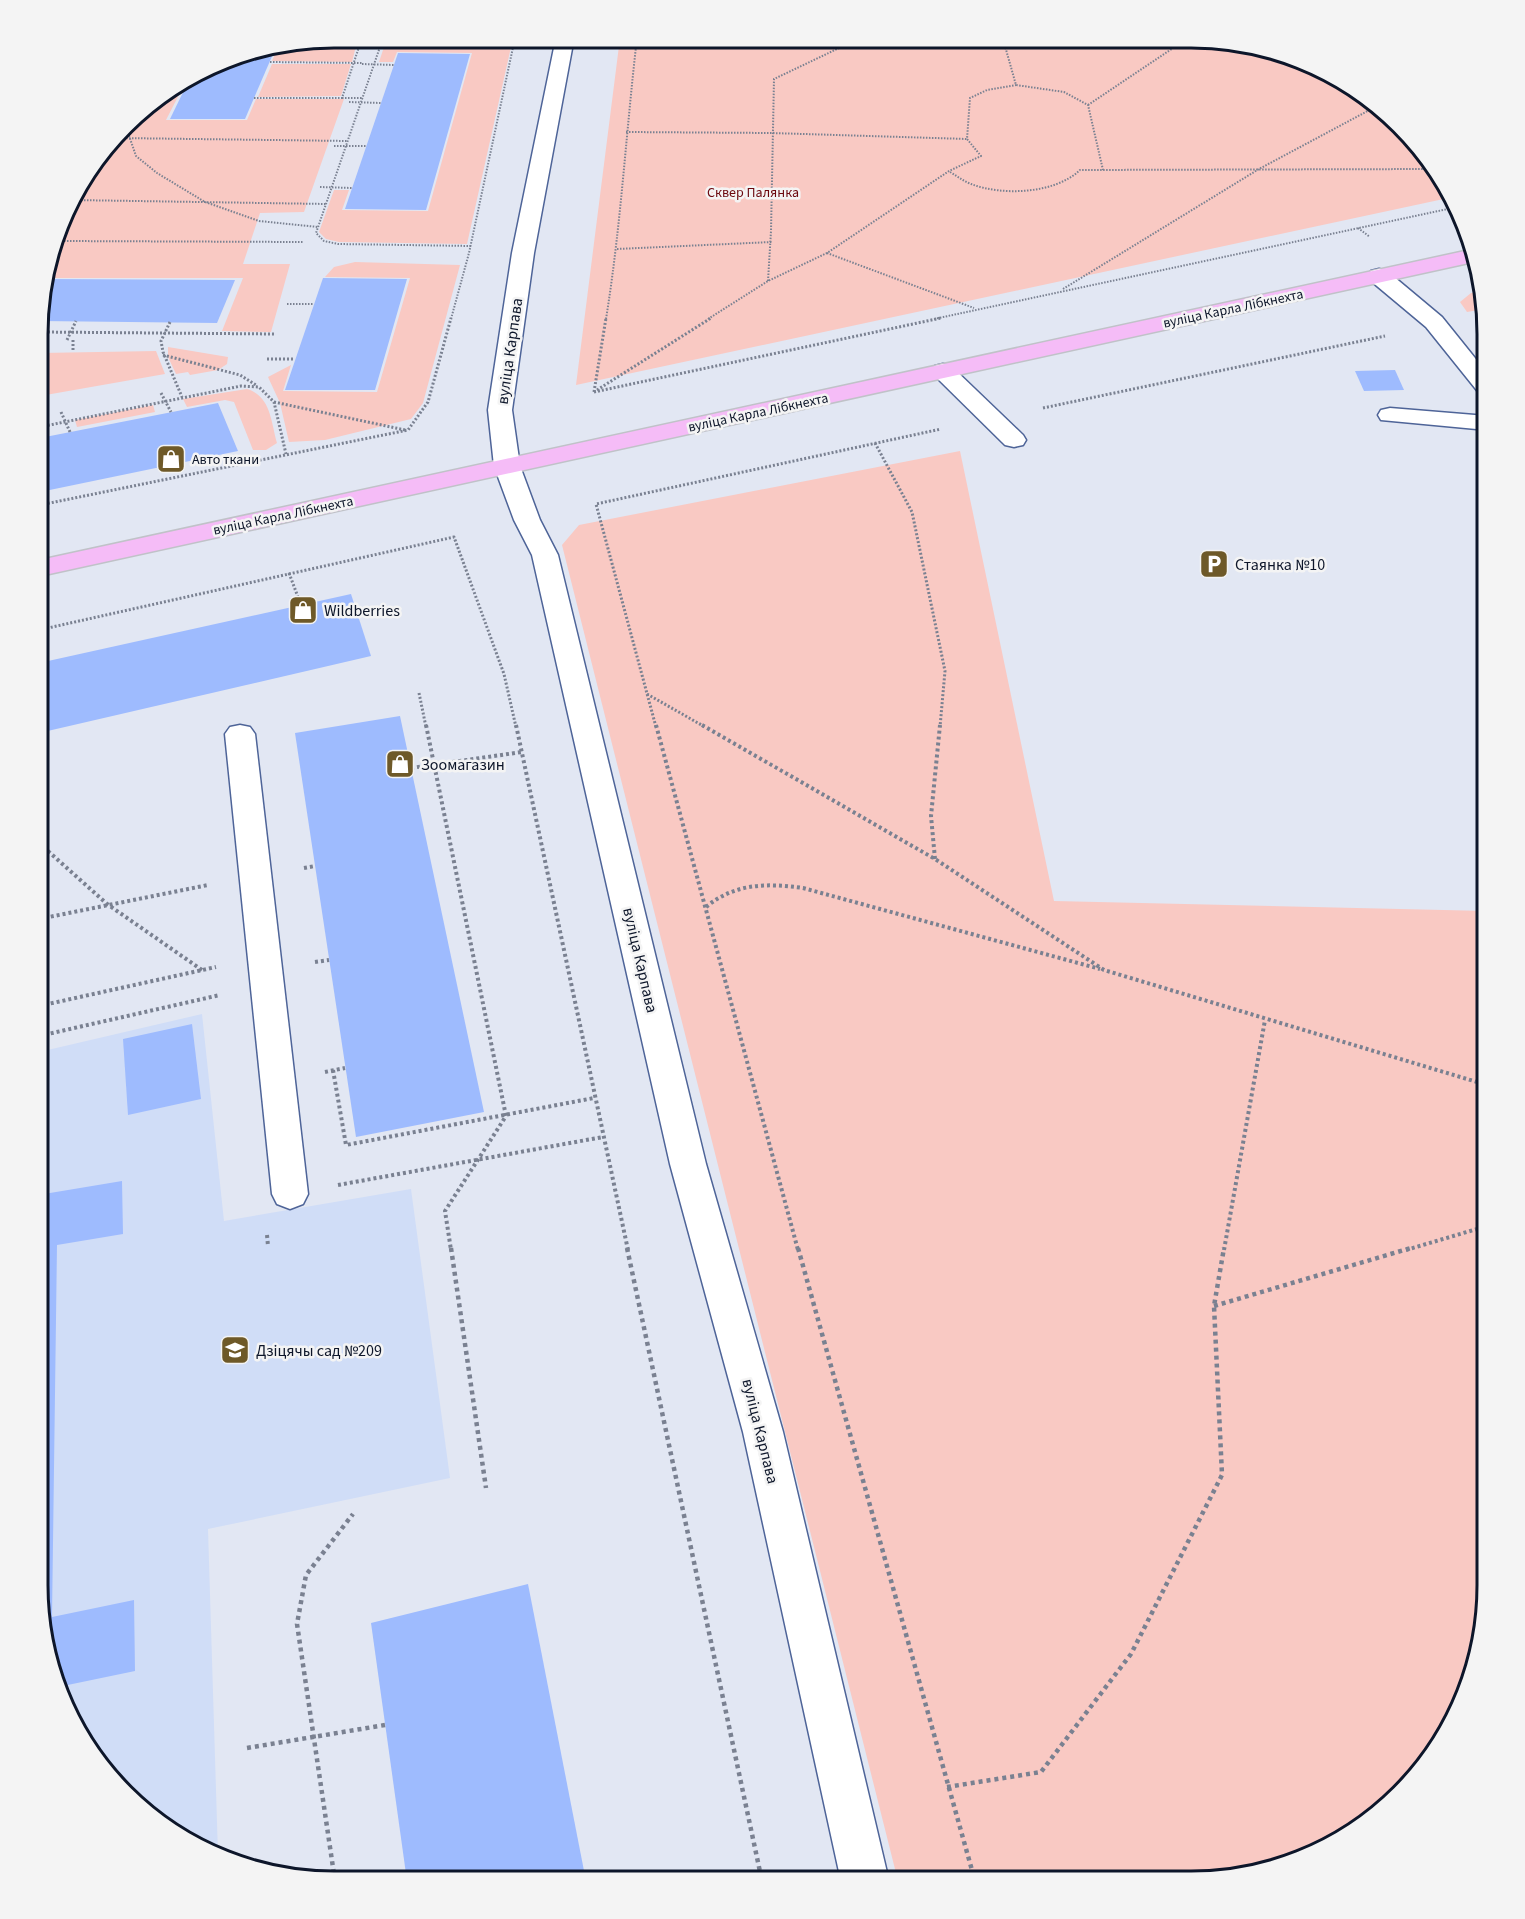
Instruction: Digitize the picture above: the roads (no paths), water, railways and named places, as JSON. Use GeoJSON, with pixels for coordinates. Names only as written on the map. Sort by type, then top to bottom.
{"type":"FeatureCollection","features":[{"type":"Feature","properties":{"kind":"main road","name":"вуліца Карла Лібкнехта"},"geometry":{"type":"LineString","coordinates":[[48,566],[1466,257]]}},
{"type":"Feature","properties":{"kind":"street","name":"вуліца Карпава"},"geometry":{"type":"LineString","coordinates":[[563,48],[523,253],[500,410],[507,466],[527,520],[545,555],[688,1164],[763,1432],[863,1871]]}},
{"type":"Feature","properties":{"kind":"street"},"geometry":{"type":"LineString","coordinates":[[1379,276],[1434,322],[1477,376]]}},
{"type":"Feature","properties":{"kind":"street"},"geometry":{"type":"LineString","coordinates":[[1457,352],[1477,354]]}},
{"type":"Feature","properties":{"kind":"street"},"geometry":{"type":"LineString","coordinates":[[943,371],[1014,440]]}},
{"type":"Feature","properties":{"kind":"street"},"geometry":{"type":"LineString","coordinates":[[1390,415],[1477,422]]}},
{"type":"Feature","properties":{"kind":"street"},"geometry":{"type":"LineString","coordinates":[[240,734],[290,1194]]}},
{"type":"Feature","properties":{"kind":"place","name":"Авто ткани"},"geometry":{"type":"Point","coordinates":[171,459]}},
{"type":"Feature","properties":{"kind":"place","name":"Стаянка №10"},"geometry":{"type":"Point","coordinates":[1214,564]}},
{"type":"Feature","properties":{"kind":"place","name":"Wildberries"},"geometry":{"type":"Point","coordinates":[303,610]}},
{"type":"Feature","properties":{"kind":"place","name":"Зоомагазин"},"geometry":{"type":"Point","coordinates":[400,764]}},
{"type":"Feature","properties":{"kind":"place","name":"Дзіцячы сад №209"},"geometry":{"type":"Point","coordinates":[235,1350]}},
{"type":"Feature","properties":{"kind":"park label","name":"Сквер Палянка"},"geometry":{"type":"Point","coordinates":[753,192]}}]}
